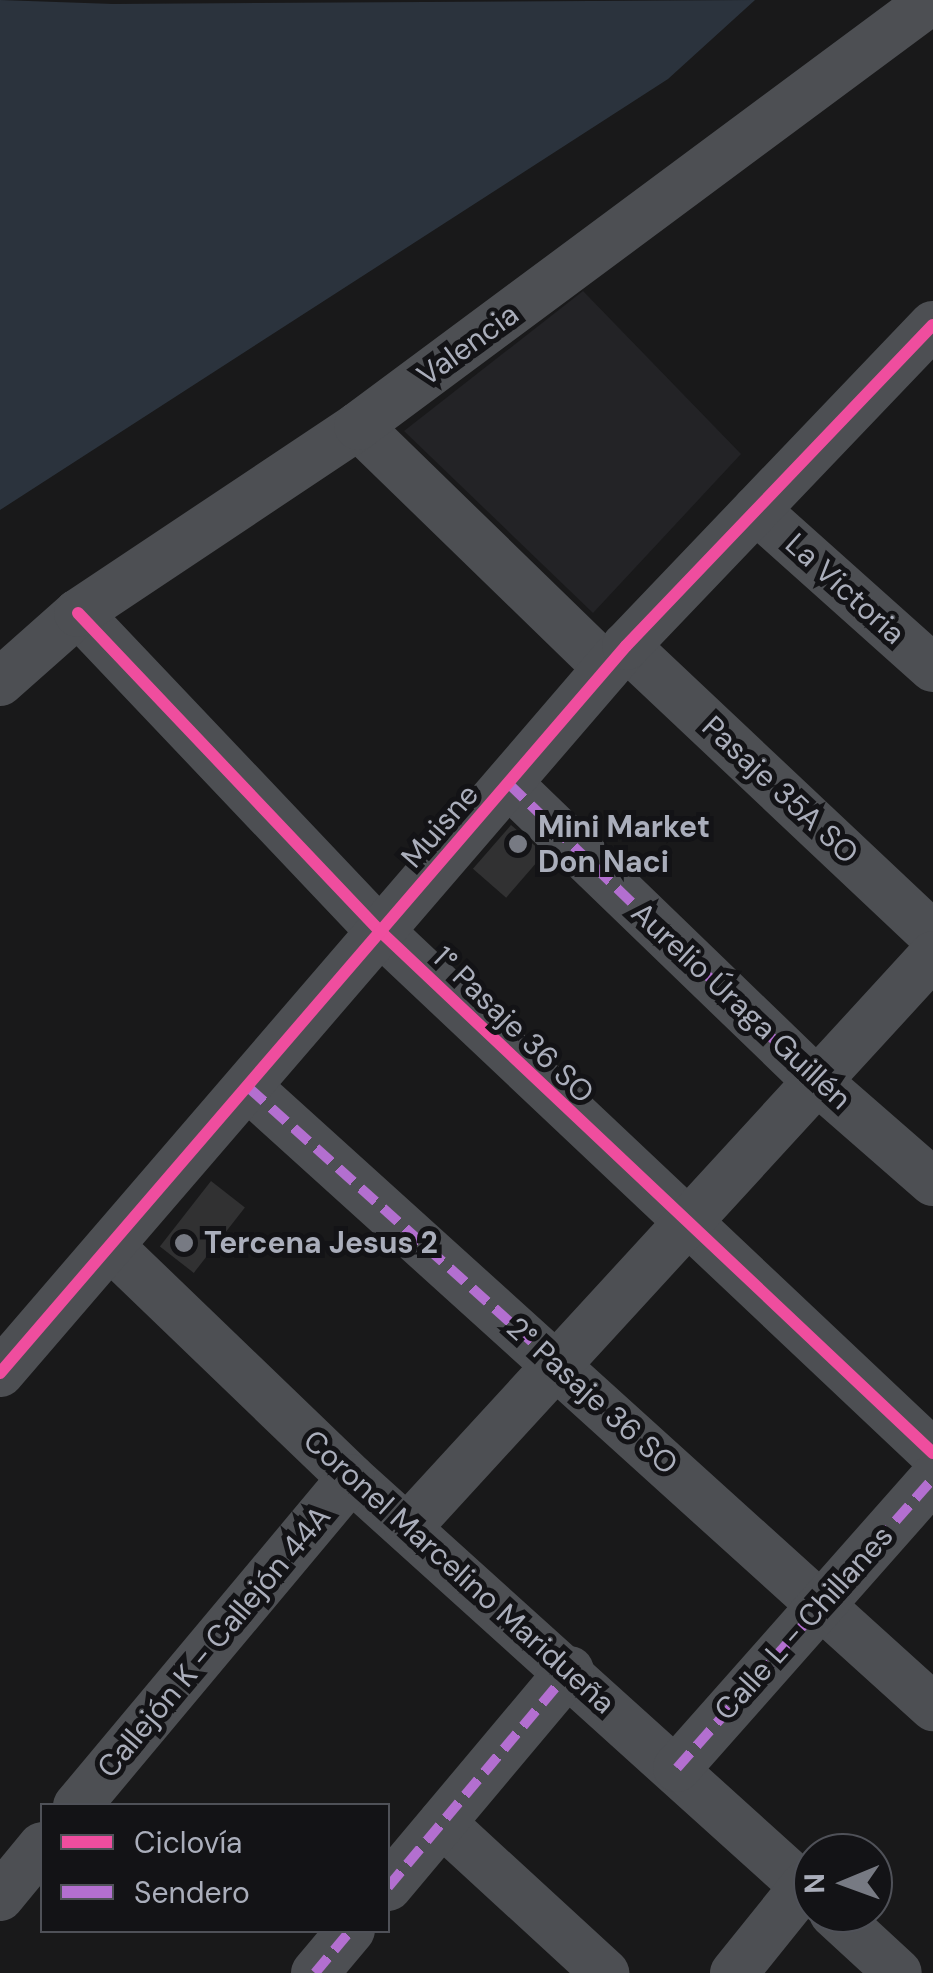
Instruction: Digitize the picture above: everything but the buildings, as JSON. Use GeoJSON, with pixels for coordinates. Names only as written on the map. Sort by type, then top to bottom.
{"type":"FeatureCollection","features":[{"type":"Feature","properties":{"kind":"street","name":"Valencia"},"geometry":{"type":"LineString","coordinates":[[0,682],[78,612],[358,426],[932,0]]}},
{"type":"Feature","properties":{"kind":"street","name":"Muisne"},"geometry":{"type":"LineString","coordinates":[[0,1373],[616,657],[756,510],[925,348]]}},
{"type":"Feature","properties":{"kind":"street","name":"Pasaje 35A SO"},"geometry":{"type":"LineString","coordinates":[[358,426],[933,935]]}},
{"type":"Feature","properties":{"kind":"street","name":"La Victoria"},"geometry":{"type":"LineString","coordinates":[[756,510],[933,668]]}},
{"type":"Feature","properties":{"kind":"street","name":"1° Pasaje 36 SO"},"geometry":{"type":"LineString","coordinates":[[78,612],[381,932],[685,1226],[933,1453]]}},
{"type":"Feature","properties":{"kind":"street","name":"Aurelio Úraga Guillén"},"geometry":{"type":"LineString","coordinates":[[509,784],[816,1080],[933,1182]]}},
{"type":"Feature","properties":{"kind":"street"},"geometry":{"type":"LineString","coordinates":[[408,1528],[933,955]]}},
{"type":"Feature","properties":{"kind":"street","name":"2° Pasaje 36 SO"},"geometry":{"type":"LineString","coordinates":[[249,1088],[933,1707]]}},
{"type":"Feature","properties":{"kind":"street","name":"Coronel Marcelino Maridueña"},"geometry":{"type":"LineString","coordinates":[[110,1246],[351,1478],[570,1670],[793,1877]]}},
{"type":"Feature","properties":{"kind":"street","name":"Callejón K - Callejón 44A"},"geometry":{"type":"LineString","coordinates":[[80,1803],[351,1478]]}},
{"type":"Feature","properties":{"kind":"street","name":"Calle L - Chillanes"},"geometry":{"type":"LineString","coordinates":[[676,1768],[933,1480]]}},
{"type":"Feature","properties":{"kind":"street"},"geometry":{"type":"LineString","coordinates":[[390,1885],[570,1670]]}},
{"type":"Feature","properties":{"kind":"street"},"geometry":{"type":"LineString","coordinates":[[442,1823],[605,1973]]}},
{"type":"Feature","properties":{"kind":"street"},"geometry":{"type":"LineString","coordinates":[[0,1897],[40,1848]]}},
{"type":"Feature","properties":{"kind":"street"},"geometry":{"type":"LineString","coordinates":[[734,1973],[793,1919]]}},
{"type":"Feature","properties":{"kind":"street"},"geometry":{"type":"LineString","coordinates":[[321,1971],[349,1933]]}},
{"type":"Feature","properties":{"kind":"street","name":"Coronel Marcelino Maridueña"},"geometry":{"type":"LineString","coordinates":[[854,1933],[898,1973]]}},
{"type":"Feature","properties":{"kind":"shaded area"},"geometry":{"type":"Polygon","coordinates":[[[0,0],[113,4],[755,0],[668,79],[0,510],[0,0]]]}},
{"type":"Feature","properties":{"kind":"shaded area"},"geometry":{"type":"Polygon","coordinates":[[[583,291],[741,454],[593,613],[404,431],[583,291]]]}},
{"type":"Feature","properties":{"kind":"marked path"},"geometry":{"type":"LineString","coordinates":[[509,784],[816,1080]]}},
{"type":"Feature","properties":{"kind":"marked path"},"geometry":{"type":"LineString","coordinates":[[249,1088],[559,1366]]}},
{"type":"Feature","properties":{"kind":"marked path"},"geometry":{"type":"LineString","coordinates":[[677,1768],[933,1479]]}},
{"type":"Feature","properties":{"kind":"marked path"},"geometry":{"type":"LineString","coordinates":[[390,1885],[570,1670]]}},
{"type":"Feature","properties":{"kind":"marked path"},"geometry":{"type":"LineString","coordinates":[[315,1973],[348,1933]]}},
{"type":"Feature","properties":{"kind":"cycle path"},"geometry":{"type":"LineString","coordinates":[[0,1373],[626,646],[933,325]]}},
{"type":"Feature","properties":{"kind":"cycle path"},"geometry":{"type":"LineString","coordinates":[[78,613],[381,932],[933,1453]]}},
{"type":"Feature","properties":{"kind":"place","name":"Mini Market Don Naci"},"geometry":{"type":"Point","coordinates":[518,844]}},
{"type":"Feature","properties":{"kind":"place","name":"Tercena Jesus 2"},"geometry":{"type":"Point","coordinates":[184,1243]}}]}
